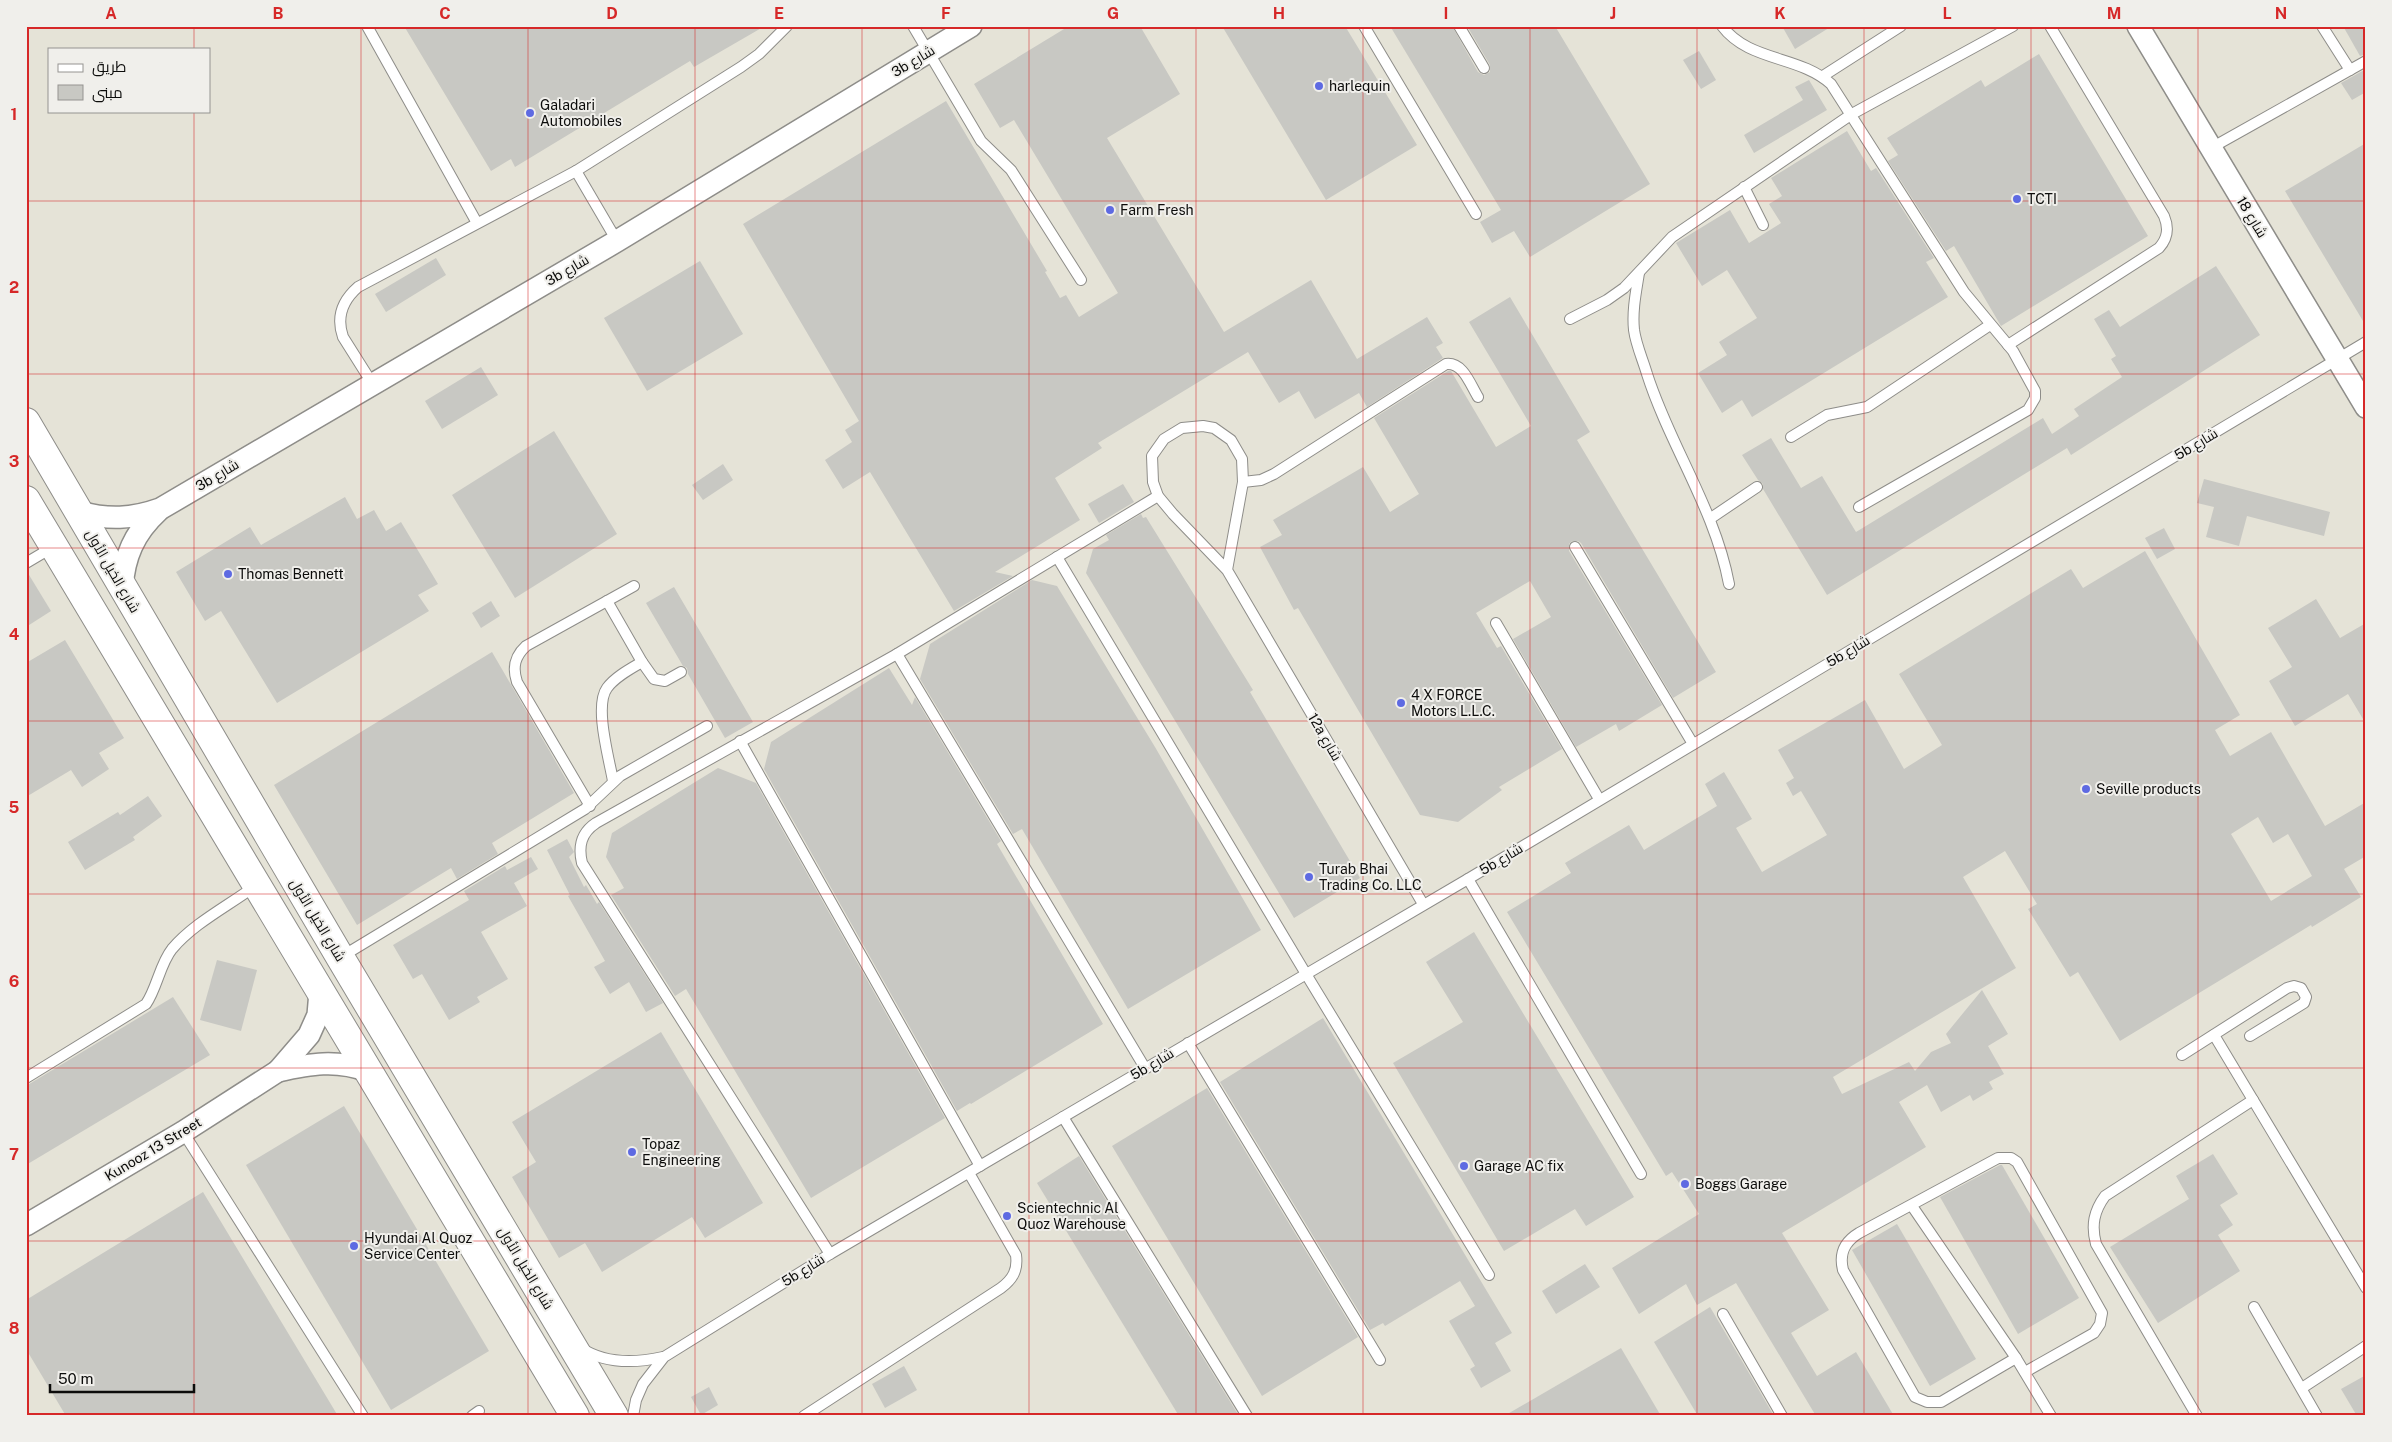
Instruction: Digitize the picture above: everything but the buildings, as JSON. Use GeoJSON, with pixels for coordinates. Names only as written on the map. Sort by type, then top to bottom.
{"type":"FeatureCollection","features":[{"type":"Feature","properties":{"kind":"main road","name":"شارع الخيل الأول"},"geometry":{"type":"LineString","coordinates":[[26,422],[340,957],[614,1416]]}},
{"type":"Feature","properties":{"kind":"main road"},"geometry":{"type":"LineString","coordinates":[[26,500],[575,1416]]}},
{"type":"Feature","properties":{"kind":"street","name":"3b شارع"},"geometry":{"type":"LineString","coordinates":[[80,512],[95,517],[120,518],[144,515],[160,509],[372,383],[617,242],[971,26]]}},
{"type":"Feature","properties":{"kind":"street","name":"شارع 18"},"geometry":{"type":"LineString","coordinates":[[2138,26],[2366,407]]}},
{"type":"Feature","properties":{"kind":"street","name":"3b شارع"},"geometry":{"type":"LineString","coordinates":[[122,588],[123,570],[136,536],[146,522],[160,509]]}},
{"type":"Feature","properties":{"kind":"street","name":"Kunooz 13 Street"},"geometry":{"type":"LineString","coordinates":[[26,1224],[182,1132],[278,1071],[310,1035],[318,1015],[320,992]]}},
{"type":"Feature","properties":{"kind":"street","name":"Kunooz 13 Street"},"geometry":{"type":"LineString","coordinates":[[278,1071],[308,1064],[332,1062],[368,1071]]}},
{"type":"Feature","properties":{"kind":"lane"},"geometry":{"type":"LineString","coordinates":[[367,26],[477,223]]}},
{"type":"Feature","properties":{"kind":"lane"},"geometry":{"type":"LineString","coordinates":[[372,383],[343,337],[339,321],[344,303],[358,288],[576,171],[747,63],[759,54],[787,26]]}},
{"type":"Feature","properties":{"kind":"lane"},"geometry":{"type":"LineString","coordinates":[[913,26],[981,142],[1011,170],[1081,280]]}},
{"type":"Feature","properties":{"kind":"lane"},"geometry":{"type":"LineString","coordinates":[[1364,26],[1476,214]]}},
{"type":"Feature","properties":{"kind":"lane"},"geometry":{"type":"LineString","coordinates":[[1459,26],[1484,68]]}},
{"type":"Feature","properties":{"kind":"lane"},"geometry":{"type":"LineString","coordinates":[[1722,26],[1735,40],[1745,47],[1806,67],[1823,76],[1838,93],[1964,292],[2024,368],[2035,391],[2033,405],[2028,410],[1859,507]]}},
{"type":"Feature","properties":{"kind":"lane"},"geometry":{"type":"LineString","coordinates":[[1823,76],[1901,26]]}},
{"type":"Feature","properties":{"kind":"lane"},"geometry":{"type":"LineString","coordinates":[[1570,318],[1607,300],[1638,273],[1660,247],[1672,237],[1852,114],[2013,26]]}},
{"type":"Feature","properties":{"kind":"lane"},"geometry":{"type":"LineString","coordinates":[[2008,346],[2159,248],[2164,243],[2168,229],[2164,216],[2050,26]]}},
{"type":"Feature","properties":{"kind":"lane"},"geometry":{"type":"LineString","coordinates":[[2322,26],[2350,70]]}},
{"type":"Feature","properties":{"kind":"lane"},"geometry":{"type":"LineString","coordinates":[[2211,148],[2366,62]]}},
{"type":"Feature","properties":{"kind":"lane"},"geometry":{"type":"LineString","coordinates":[[576,171],[617,242]]}},
{"type":"Feature","properties":{"kind":"lane"},"geometry":{"type":"LineString","coordinates":[[1744,187],[1763,225]]}},
{"type":"Feature","properties":{"kind":"lane"},"geometry":{"type":"LineString","coordinates":[[1638,273],[1633,315],[1639,348],[1652,391],[1672,440],[1711,518],[1721,547],[1729,584]]}},
{"type":"Feature","properties":{"kind":"lane"},"geometry":{"type":"LineString","coordinates":[[1790,437],[1827,415],[1867,407],[1990,325]]}},
{"type":"Feature","properties":{"kind":"lane","name":"5b شارع"},"geometry":{"type":"LineString","coordinates":[[633,1416],[643,1384],[664,1357],[830,1254],[1468,879],[2366,342]]}},
{"type":"Feature","properties":{"kind":"lane"},"geometry":{"type":"LineString","coordinates":[[1243,482],[1261,480],[1274,474],[1446,364],[1451,363],[1459,367],[1478,397]]}},
{"type":"Feature","properties":{"kind":"lane","name":"12a شارع"},"geometry":{"type":"LineString","coordinates":[[1227,570],[1243,482],[1242,459],[1231,440],[1214,428],[1193,426],[1172,432],[1157,447],[1152,456],[1153,482],[1158,496],[1172,514],[1227,570],[1423,904]]}},
{"type":"Feature","properties":{"kind":"lane"},"geometry":{"type":"LineString","coordinates":[[1711,518],[1757,487]]}},
{"type":"Feature","properties":{"kind":"lane"},"geometry":{"type":"LineString","coordinates":[[830,1254],[582,863],[580,856],[581,840],[589,828],[897,654],[1158,496]]}},
{"type":"Feature","properties":{"kind":"lane"},"geometry":{"type":"LineString","coordinates":[[26,563],[54,546]]}},
{"type":"Feature","properties":{"kind":"lane"},"geometry":{"type":"LineString","coordinates":[[1575,547],[1692,744]]}},
{"type":"Feature","properties":{"kind":"lane"},"geometry":{"type":"LineString","coordinates":[[1057,557],[1306,974],[1489,1275]]}},
{"type":"Feature","properties":{"kind":"lane"},"geometry":{"type":"LineString","coordinates":[[590,806],[517,682],[514,669],[517,656],[526,646],[634,586]]}},
{"type":"Feature","properties":{"kind":"lane"},"geometry":{"type":"LineString","coordinates":[[607,601],[642,662],[654,678],[659,681],[670,679],[681,672]]}},
{"type":"Feature","properties":{"kind":"lane"},"geometry":{"type":"LineString","coordinates":[[1496,623],[1599,799]]}},
{"type":"Feature","properties":{"kind":"lane"},"geometry":{"type":"LineString","coordinates":[[897,654],[1145,1068]]}},
{"type":"Feature","properties":{"kind":"lane"},"geometry":{"type":"LineString","coordinates":[[613,781],[602,709],[603,696],[613,681],[642,662]]}},
{"type":"Feature","properties":{"kind":"lane"},"geometry":{"type":"LineString","coordinates":[[340,957],[590,806],[613,781],[707,726]]}},
{"type":"Feature","properties":{"kind":"lane"},"geometry":{"type":"LineString","coordinates":[[740,741],[980,1166]]}},
{"type":"Feature","properties":{"kind":"lane"},"geometry":{"type":"LineString","coordinates":[[1468,879],[1641,1174]]}},
{"type":"Feature","properties":{"kind":"lane"},"geometry":{"type":"LineString","coordinates":[[26,1078],[146,1004],[153,994],[172,950],[196,927],[256,886]]}},
{"type":"Feature","properties":{"kind":"lane"},"geometry":{"type":"LineString","coordinates":[[2182,1055],[2290,986],[2300,988],[2306,997],[2304,1003],[2250,1036]]}},
{"type":"Feature","properties":{"kind":"lane"},"geometry":{"type":"LineString","coordinates":[[2214,1034],[2366,1288]]}},
{"type":"Feature","properties":{"kind":"lane"},"geometry":{"type":"LineString","coordinates":[[1188,1043],[1380,1360]]}},
{"type":"Feature","properties":{"kind":"lane"},"geometry":{"type":"LineString","coordinates":[[2197,1416],[2096,1244],[2094,1219],[2096,1210],[2105,1196],[2253,1100]]}},
{"type":"Feature","properties":{"kind":"lane"},"geometry":{"type":"LineString","coordinates":[[1063,1117],[1247,1416]]}},
{"type":"Feature","properties":{"kind":"lane"},"geometry":{"type":"LineString","coordinates":[[182,1132],[363,1416]]}},
{"type":"Feature","properties":{"kind":"lane"},"geometry":{"type":"LineString","coordinates":[[2016,1358],[1940,1402],[1921,1400],[1911,1392],[1843,1270],[1841,1258],[1846,1244],[1852,1238],[1998,1158],[2011,1158],[2021,1167],[2102,1313],[2100,1324],[2094,1333],[2025,1372]]}},
{"type":"Feature","properties":{"kind":"lane"},"geometry":{"type":"LineString","coordinates":[[804,1416],[1009,1282],[1017,1265],[1016,1255],[969,1173]]}},
{"type":"Feature","properties":{"kind":"lane"},"geometry":{"type":"LineString","coordinates":[[1912,1206],[2016,1358],[2051,1416]]}},
{"type":"Feature","properties":{"kind":"lane"},"geometry":{"type":"LineString","coordinates":[[2254,1306],[2317,1416]]}},
{"type":"Feature","properties":{"kind":"lane"},"geometry":{"type":"LineString","coordinates":[[1723,1314],[1782,1416]]}},
{"type":"Feature","properties":{"kind":"lane","name":"5b شارع"},"geometry":{"type":"LineString","coordinates":[[570,1342],[584,1350],[615,1360],[632,1362],[664,1357]]}},
{"type":"Feature","properties":{"kind":"lane"},"geometry":{"type":"LineString","coordinates":[[2302,1388],[2366,1346]]}},
{"type":"Feature","properties":{"kind":"shaded area"},"geometry":{"type":"Polygon","coordinates":[[[26,26],[2366,26],[2366,1416],[26,1416],[26,26]]]}},
{"type":"Feature","properties":{"kind":"place","name":"harlequin"},"geometry":{"type":"Point","coordinates":[1319,86]}},
{"type":"Feature","properties":{"kind":"place","name":"Galadari Automobiles"},"geometry":{"type":"Point","coordinates":[530,113]}},
{"type":"Feature","properties":{"kind":"place","name":"TCTI"},"geometry":{"type":"Point","coordinates":[2017,199]}},
{"type":"Feature","properties":{"kind":"place","name":"Farm Fresh"},"geometry":{"type":"Point","coordinates":[1110,210]}},
{"type":"Feature","properties":{"kind":"place","name":"Thomas Bennett"},"geometry":{"type":"Point","coordinates":[228,574]}},
{"type":"Feature","properties":{"kind":"place","name":"4 X FORCE Motors L.L.C."},"geometry":{"type":"Point","coordinates":[1401,703]}},
{"type":"Feature","properties":{"kind":"place","name":"Seville products"},"geometry":{"type":"Point","coordinates":[2086,789]}},
{"type":"Feature","properties":{"kind":"place","name":"Turab Bhai Trading Co. LLC"},"geometry":{"type":"Point","coordinates":[1309,877]}},
{"type":"Feature","properties":{"kind":"place","name":"Topaz Engineering"},"geometry":{"type":"Point","coordinates":[632,1152]}},
{"type":"Feature","properties":{"kind":"place","name":"Garage AC fix"},"geometry":{"type":"Point","coordinates":[1464,1166]}},
{"type":"Feature","properties":{"kind":"place","name":"Boggs Garage"},"geometry":{"type":"Point","coordinates":[1685,1184]}},
{"type":"Feature","properties":{"kind":"place","name":"Scientechnic Al Quoz Warehouse"},"geometry":{"type":"Point","coordinates":[1007,1216]}},
{"type":"Feature","properties":{"kind":"place","name":"Hyundai Al Quoz Service Center"},"geometry":{"type":"Point","coordinates":[354,1246]}}]}
